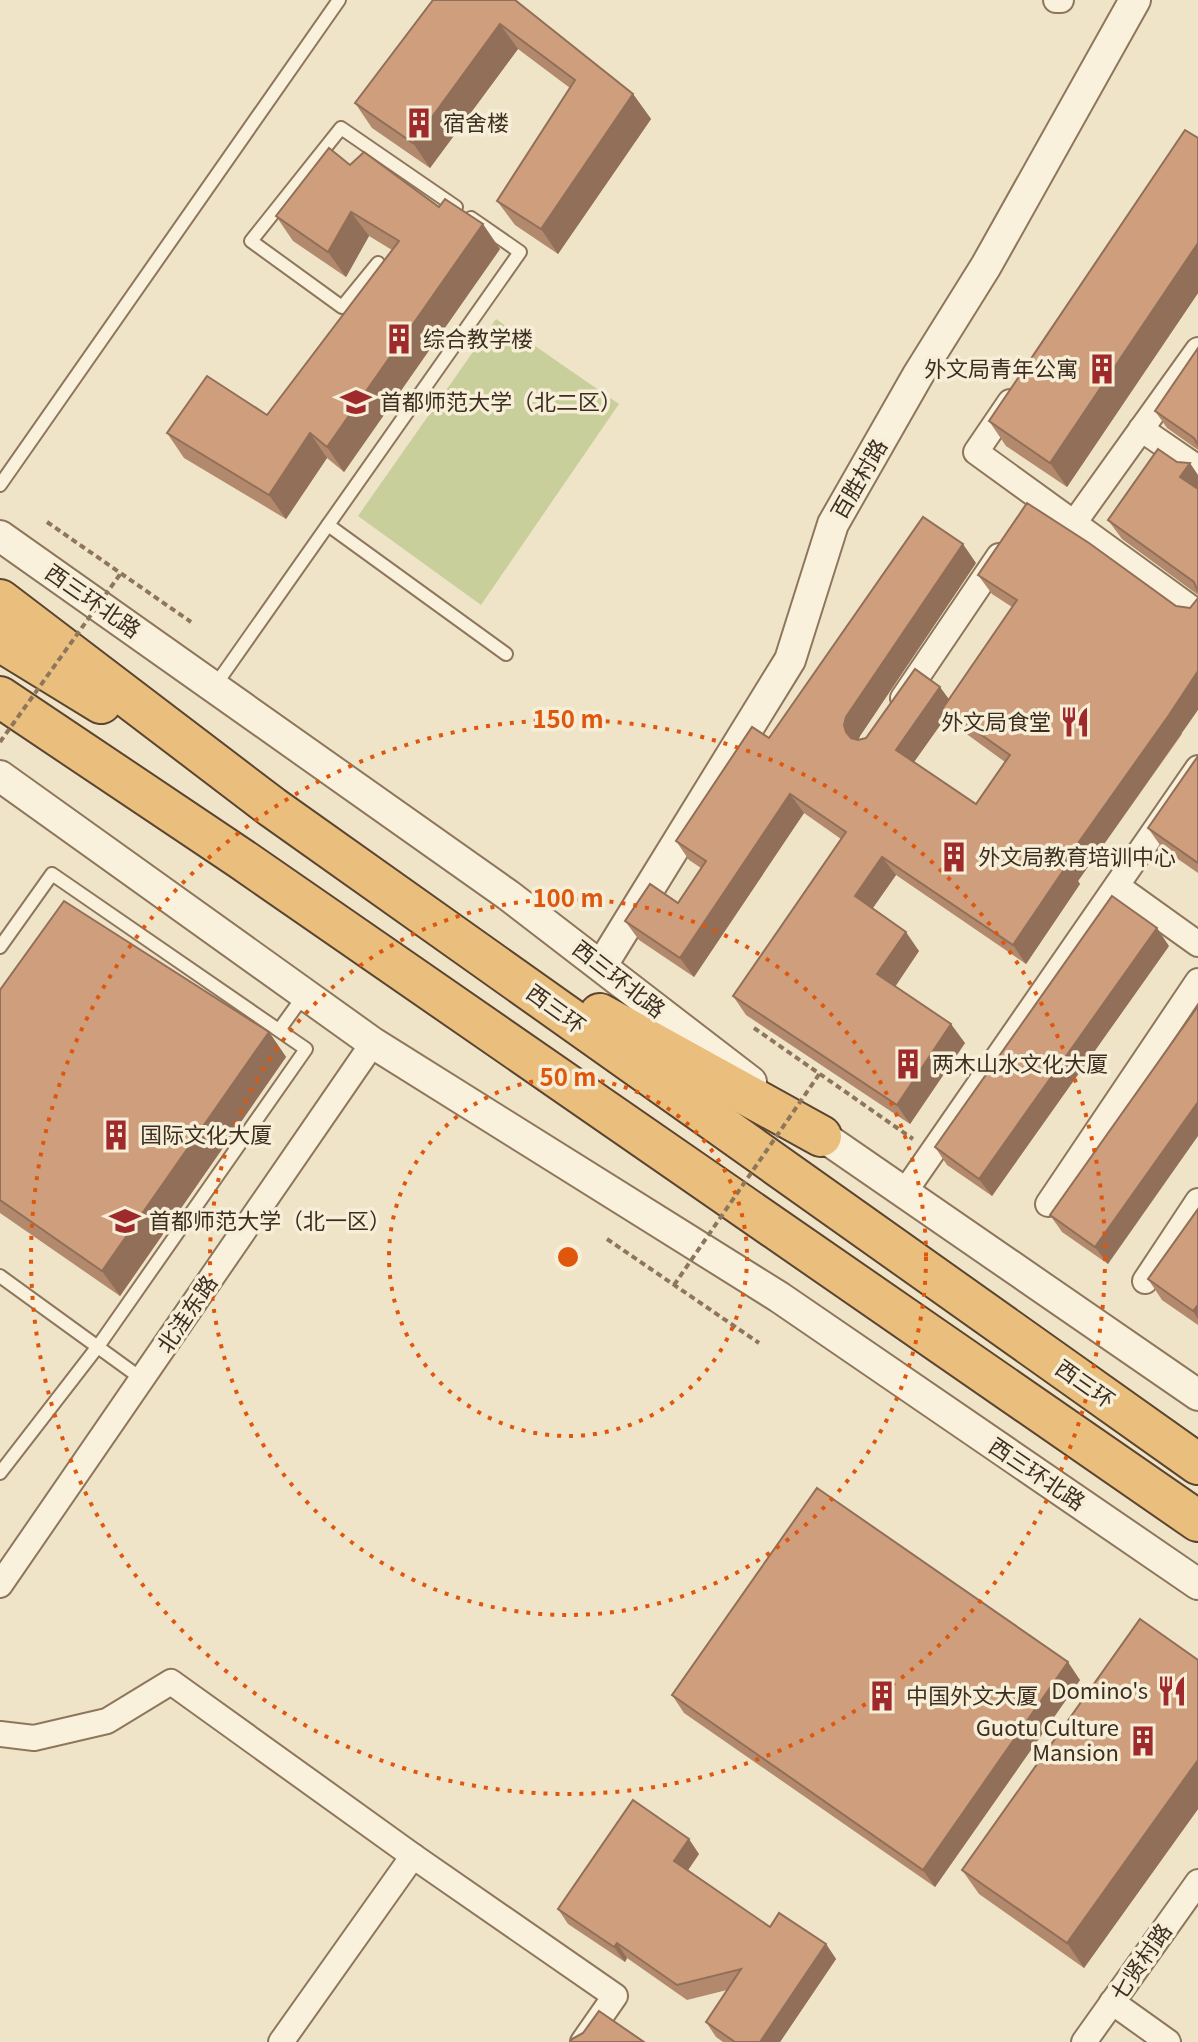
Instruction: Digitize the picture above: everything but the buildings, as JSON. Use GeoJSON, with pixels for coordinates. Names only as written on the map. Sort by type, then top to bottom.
{"type":"FeatureCollection","features":[{"type":"Feature","properties":{"kind":"highway","name":"西三环"},"geometry":{"type":"LineString","coordinates":[[0,600],[272,807],[1198,1464]]}},
{"type":"Feature","properties":{"kind":"highway"},"geometry":{"type":"LineString","coordinates":[[2,650],[272,807]]}},
{"type":"Feature","properties":{"kind":"highway"},"geometry":{"type":"LineString","coordinates":[[2,650],[240,858]]}},
{"type":"Feature","properties":{"kind":"highway"},"geometry":{"type":"LineString","coordinates":[[0,697],[240,858],[1198,1521]]}},
{"type":"Feature","properties":{"kind":"highway"},"geometry":{"type":"LineString","coordinates":[[436,923],[821,1136]]}},
{"type":"Feature","properties":{"kind":"street","name":"百胜村路"},"geometry":{"type":"LineString","coordinates":[[602,965],[790,660],[833,524],[918,375],[986,266],[1135,0]]}},
{"type":"Feature","properties":{"kind":"street"},"geometry":{"type":"LineString","coordinates":[[1074,523],[1198,350]]}},
{"type":"Feature","properties":{"kind":"street"},"geometry":{"type":"LineString","coordinates":[[1019,388],[976,452],[1034,504],[1074,523],[1198,613]]}},
{"type":"Feature","properties":{"kind":"street"},"geometry":{"type":"LineString","coordinates":[[1141,429],[1198,468]]}},
{"type":"Feature","properties":{"kind":"street","name":"西三环北路"},"geometry":{"type":"LineString","coordinates":[[0,536],[508,895],[821,1136],[1198,1395]]}},
{"type":"Feature","properties":{"kind":"street"},"geometry":{"type":"LineString","coordinates":[[890,718],[1012,536]]}},
{"type":"Feature","properties":{"kind":"street"},"geometry":{"type":"LineString","coordinates":[[904,1193],[1198,768]]}},
{"type":"Feature","properties":{"kind":"street","name":"西三环北路"},"geometry":{"type":"LineString","coordinates":[[0,776],[373,1043],[779,1297],[1198,1584]]}},
{"type":"Feature","properties":{"kind":"street"},"geometry":{"type":"LineString","coordinates":[[1117,886],[1198,944]]}},
{"type":"Feature","properties":{"kind":"street"},"geometry":{"type":"LineString","coordinates":[[1048,1204],[1198,981]]}},
{"type":"Feature","properties":{"kind":"street","name":"北洼东路"},"geometry":{"type":"LineString","coordinates":[[0,1585],[373,1043]]}},
{"type":"Feature","properties":{"kind":"street"},"geometry":{"type":"LineString","coordinates":[[1145,1281],[1198,1201]]}},
{"type":"Feature","properties":{"kind":"street"},"geometry":{"type":"LineString","coordinates":[[0,1734],[34,1738],[107,1721],[171,1682],[615,1996],[583,2042]]}},
{"type":"Feature","properties":{"kind":"street"},"geometry":{"type":"LineString","coordinates":[[281,2042],[413,1856]]}},
{"type":"Feature","properties":{"kind":"street","name":"七贤村路"},"geometry":{"type":"LineString","coordinates":[[1084,2042],[1198,1882]]}},
{"type":"Feature","properties":{"kind":"street"},"geometry":{"type":"LineString","coordinates":[[1112,2002],[1168,2042]]}},
{"type":"Feature","properties":{"kind":"lane"},"geometry":{"type":"LineString","coordinates":[[0,485],[339,0]]}},
{"type":"Feature","properties":{"kind":"lane"},"geometry":{"type":"LineString","coordinates":[[214,687],[520,252],[341,128],[251,241],[342,307],[378,263]]}},
{"type":"Feature","properties":{"kind":"lane"},"geometry":{"type":"LineString","coordinates":[[328,525],[506,654]]}},
{"type":"Feature","properties":{"kind":"lane"},"geometry":{"type":"LineString","coordinates":[[0,947],[52,874],[306,1049],[99,1345],[0,1473]]}},
{"type":"Feature","properties":{"kind":"lane"},"geometry":{"type":"LineString","coordinates":[[279,1030],[305,994]]}},
{"type":"Feature","properties":{"kind":"lane"},"geometry":{"type":"LineString","coordinates":[[0,1276],[142,1379]]}},
{"type":"Feature","properties":{"kind":"path"},"geometry":{"type":"LineString","coordinates":[[47,522],[191,622]]}},
{"type":"Feature","properties":{"kind":"path"},"geometry":{"type":"LineString","coordinates":[[0,742],[121,573]]}},
{"type":"Feature","properties":{"kind":"path"},"geometry":{"type":"LineString","coordinates":[[754,1028],[932,1153]]}},
{"type":"Feature","properties":{"kind":"path"},"geometry":{"type":"LineString","coordinates":[[674,1285],[820,1073]]}},
{"type":"Feature","properties":{"kind":"path"},"geometry":{"type":"LineString","coordinates":[[607,1239],[759,1343]]}},
{"type":"Feature","properties":{"kind":"green space"},"geometry":{"type":"Polygon","coordinates":[[[496,319],[619,404],[481,605],[358,516],[496,319]]]}},
{"type":"Feature","properties":{"kind":"place","name":"宿舍楼"},"geometry":{"type":"Point","coordinates":[419,123]}},
{"type":"Feature","properties":{"kind":"place","name":"综合教学楼"},"geometry":{"type":"Point","coordinates":[399,339]}},
{"type":"Feature","properties":{"kind":"place","name":"外文局青年公寓"},"geometry":{"type":"Point","coordinates":[1102,369]}},
{"type":"Feature","properties":{"kind":"place","name":"首都师范大学（北二区）"},"geometry":{"type":"Point","coordinates":[356,402]}},
{"type":"Feature","properties":{"kind":"place","name":"外文局食堂"},"geometry":{"type":"Point","coordinates":[1075,722]}},
{"type":"Feature","properties":{"kind":"place","name":"外文局教育培训中心"},"geometry":{"type":"Point","coordinates":[954,857]}},
{"type":"Feature","properties":{"kind":"place","name":"两木山水文化大厦"},"geometry":{"type":"Point","coordinates":[908,1064]}},
{"type":"Feature","properties":{"kind":"place","name":"国际文化大厦"},"geometry":{"type":"Point","coordinates":[116,1135]}},
{"type":"Feature","properties":{"kind":"place","name":"首都师范大学（北一区）"},"geometry":{"type":"Point","coordinates":[125,1221]}},
{"type":"Feature","properties":{"kind":"place","name":"Domino's"},"geometry":{"type":"Point","coordinates":[1172,1691]}},
{"type":"Feature","properties":{"kind":"place","name":"中国外文大厦"},"geometry":{"type":"Point","coordinates":[882,1696]}},
{"type":"Feature","properties":{"kind":"place","name":"Guotu Culture Mansion"},"geometry":{"type":"Point","coordinates":[1143,1741]}}]}
